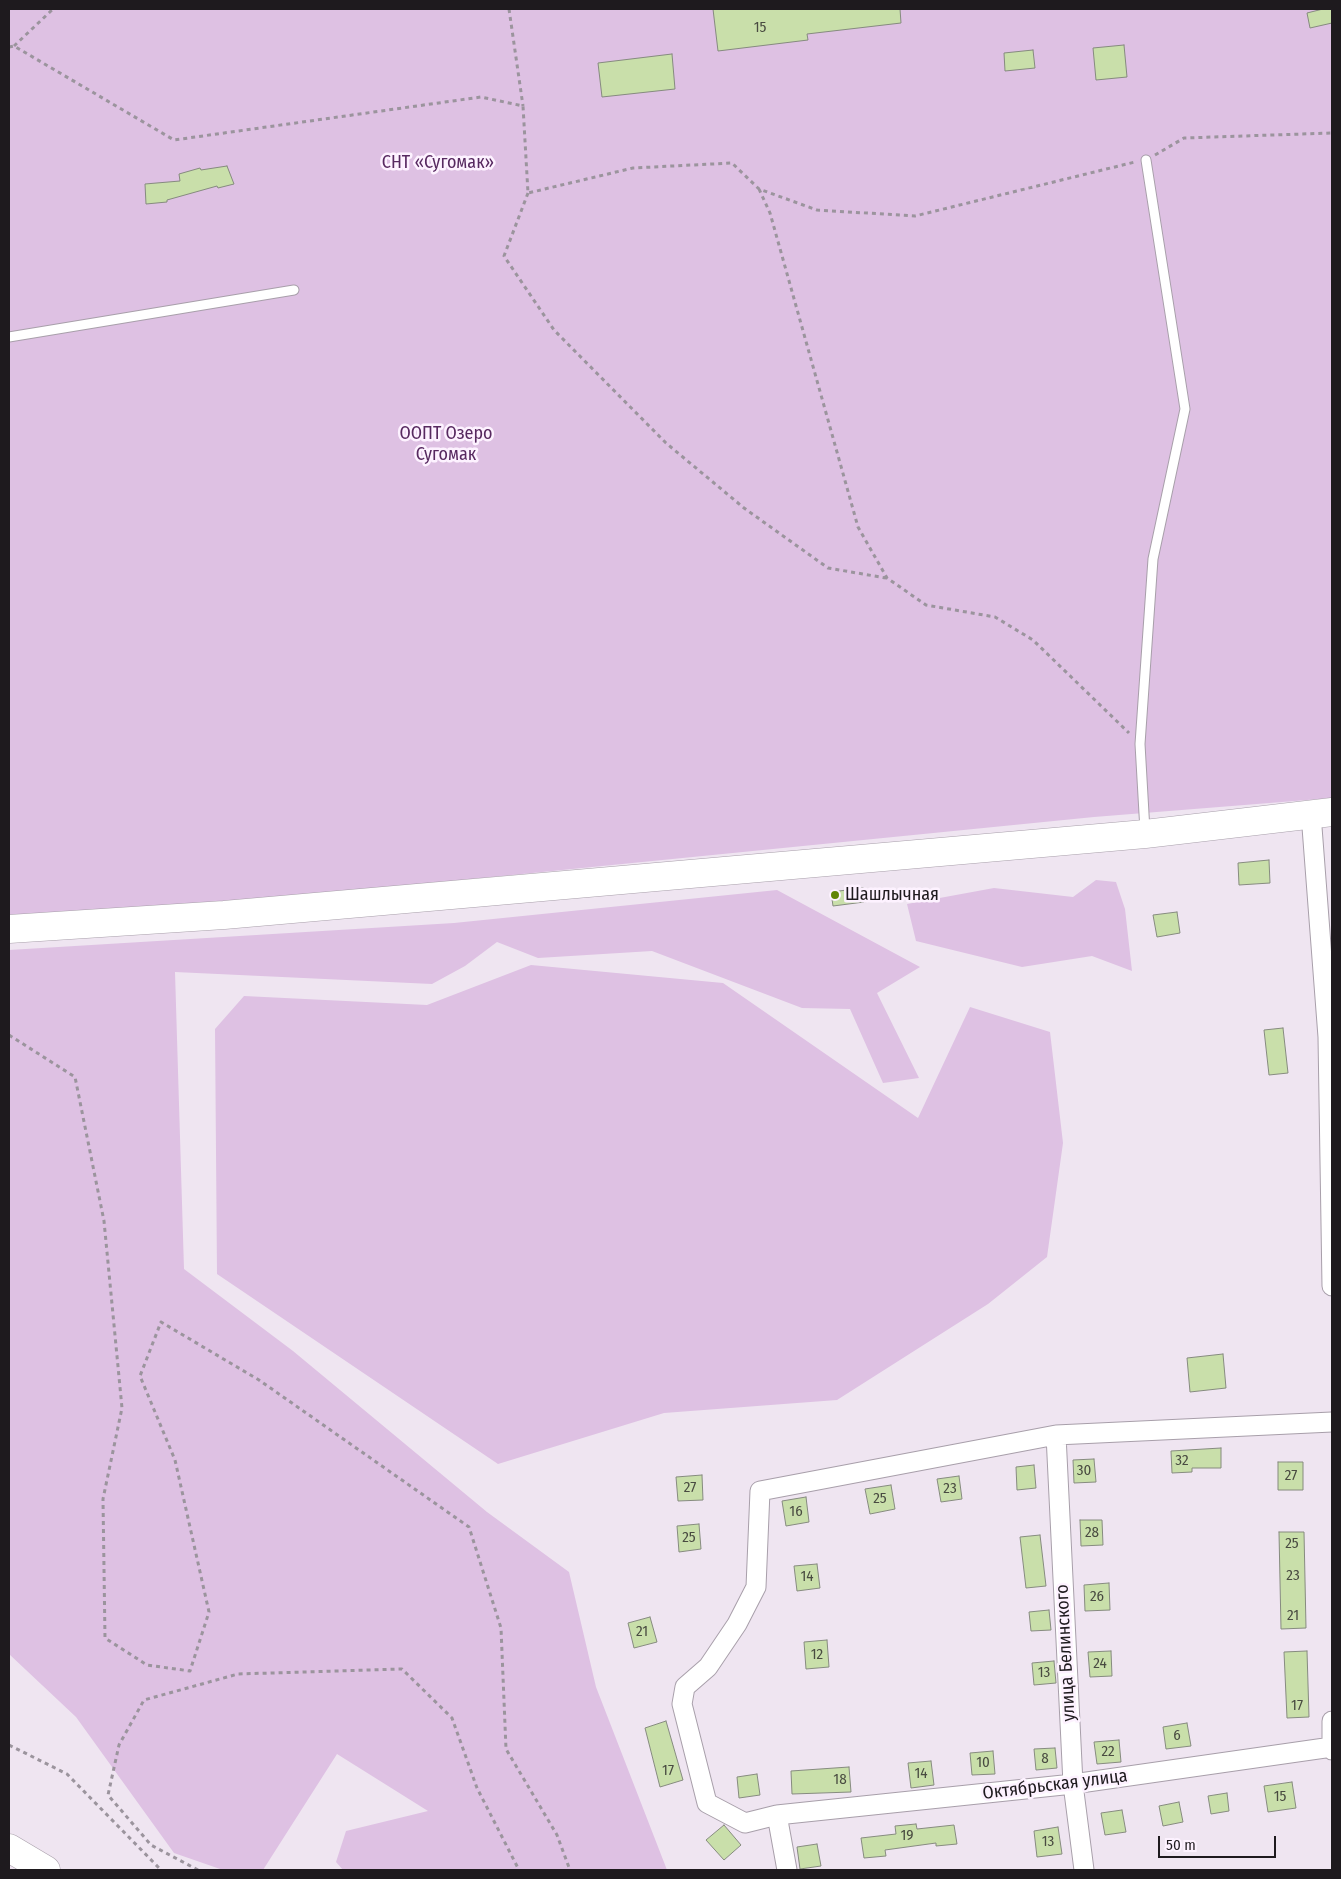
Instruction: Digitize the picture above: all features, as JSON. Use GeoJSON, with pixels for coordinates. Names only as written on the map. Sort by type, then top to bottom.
{"type":"FeatureCollection","features":[{"type":"Feature","properties":{"kind":"main road"},"geometry":{"type":"LineString","coordinates":[[9,929],[224,915],[1145,834],[1322,813]]}},
{"type":"Feature","properties":{"kind":"main road"},"geometry":{"type":"LineString","coordinates":[[9,1848],[41,1869]]}},
{"type":"Feature","properties":{"kind":"street"},"geometry":{"type":"LineString","coordinates":[[1322,813],[1332,1286]]}},
{"type":"Feature","properties":{"kind":"street"},"geometry":{"type":"LineString","coordinates":[[1056,1435],[1332,1422]]}},
{"type":"Feature","properties":{"kind":"street","name":"Октябрьская улица"},"geometry":{"type":"LineString","coordinates":[[1056,1435],[760,1491],[756,1587],[737,1624],[708,1667],[685,1686],[682,1704],[707,1803],[745,1823],[777,1815],[1073,1784],[1332,1748]]}},
{"type":"Feature","properties":{"kind":"street","name":"улица Белинского"},"geometry":{"type":"LineString","coordinates":[[1056,1435],[1073,1784],[1084,1870]]}},
{"type":"Feature","properties":{"kind":"street"},"geometry":{"type":"LineString","coordinates":[[1332,1721],[1332,1748]]}},
{"type":"Feature","properties":{"kind":"street"},"geometry":{"type":"LineString","coordinates":[[777,1815],[787,1870]]}},
{"type":"Feature","properties":{"kind":"lane"},"geometry":{"type":"LineString","coordinates":[[1145,834],[1140,744],[1153,559],[1186,408],[1146,160]]}},
{"type":"Feature","properties":{"kind":"lane"},"geometry":{"type":"LineString","coordinates":[[9,337],[294,290]]}},
{"type":"Feature","properties":{"kind":"path"},"geometry":{"type":"LineString","coordinates":[[9,48],[14,46],[53,9]]}},
{"type":"Feature","properties":{"kind":"path"},"geometry":{"type":"LineString","coordinates":[[509,9],[523,106],[528,193],[504,256],[554,330],[666,443],[744,508],[828,568],[887,578],[926,605],[995,617],[1033,640],[1140,744]]}},
{"type":"Feature","properties":{"kind":"path"},"geometry":{"type":"LineString","coordinates":[[14,46],[174,140],[481,97],[523,106]]}},
{"type":"Feature","properties":{"kind":"path"},"geometry":{"type":"LineString","coordinates":[[759,189],[817,210],[915,216],[1146,160],[1184,138],[1332,133]]}},
{"type":"Feature","properties":{"kind":"path"},"geometry":{"type":"LineString","coordinates":[[528,193],[633,168],[732,163],[759,189],[770,213],[858,527],[887,578]]}},
{"type":"Feature","properties":{"kind":"path"},"geometry":{"type":"LineString","coordinates":[[9,1035],[75,1077],[104,1221],[122,1408],[102,1498],[105,1638],[147,1665],[190,1671],[209,1612],[175,1460],[140,1376],[161,1322],[259,1380],[469,1527],[501,1628],[506,1749],[557,1835],[570,1870]]}},
{"type":"Feature","properties":{"kind":"path"},"geometry":{"type":"LineString","coordinates":[[198,1870],[151,1845],[108,1796],[119,1745],[144,1700],[238,1674],[402,1669],[452,1718],[476,1788],[519,1870]]}},
{"type":"Feature","properties":{"kind":"path"},"geometry":{"type":"LineString","coordinates":[[9,1744],[67,1774],[161,1870]]}},
{"type":"Feature","properties":{"kind":"green space","name":"ООПТ Озеро Сугомак"},"geometry":{"type":"Polygon","coordinates":[[[9,9],[1332,9],[1332,798],[1094,817],[221,904],[9,916],[9,9]]]}},
{"type":"Feature","properties":{"kind":"green space"},"geometry":{"type":"Polygon","coordinates":[[[1096,880],[1116,882],[1125,909],[1132,971],[1092,956],[1022,967],[916,941],[907,904],[994,888],[1073,897],[1096,880]]]}},
{"type":"Feature","properties":{"kind":"green space"},"geometry":{"type":"Polygon","coordinates":[[[777,890],[920,967],[877,993],[919,1078],[883,1083],[850,1009],[802,1008],[652,951],[538,958],[497,942],[465,966],[432,984],[175,972],[184,1269],[293,1351],[487,1512],[569,1572],[596,1687],[667,1870],[343,1870],[336,1862],[346,1831],[428,1811],[337,1754],[263,1870],[223,1870],[174,1853],[76,1717],[9,1654],[9,950],[454,923],[777,890]]]}},
{"type":"Feature","properties":{"kind":"green space"},"geometry":{"type":"Polygon","coordinates":[[[531,965],[723,983],[918,1118],[970,1007],[1050,1032],[1063,1143],[1047,1257],[988,1304],[837,1400],[664,1413],[498,1464],[217,1274],[215,1029],[244,996],[427,1005],[531,965]]]}},
{"type":"Feature","properties":{"kind":"building"},"geometry":{"type":"Polygon","coordinates":[[[713,9],[900,9],[901,23],[807,34],[808,40],[718,51],[713,9]]]}},
{"type":"Feature","properties":{"kind":"building"},"geometry":{"type":"Polygon","coordinates":[[[1332,9],[1332,23],[1310,28],[1307,13],[1332,9]]]}},
{"type":"Feature","properties":{"kind":"building"},"geometry":{"type":"Polygon","coordinates":[[[1124,45],[1127,77],[1096,80],[1093,48],[1124,45]]]}},
{"type":"Feature","properties":{"kind":"building"},"geometry":{"type":"Polygon","coordinates":[[[1033,50],[1035,68],[1005,71],[1004,53],[1033,50]]]}},
{"type":"Feature","properties":{"kind":"building"},"geometry":{"type":"Polygon","coordinates":[[[672,54],[675,89],[602,97],[598,63],[672,54]]]}},
{"type":"Feature","properties":{"kind":"building"},"geometry":{"type":"Polygon","coordinates":[[[227,166],[234,184],[218,188],[217,186],[167,200],[167,202],[146,204],[145,184],[180,181],[179,174],[200,168],[201,170],[227,166]]]}},
{"type":"Feature","properties":{"kind":"building"},"geometry":{"type":"Polygon","coordinates":[[[1269,860],[1270,883],[1239,885],[1238,863],[1269,860]]]}},
{"type":"Feature","properties":{"kind":"building"},"geometry":{"type":"Polygon","coordinates":[[[863,888],[864,902],[833,906],[831,892],[863,888]]]}},
{"type":"Feature","properties":{"kind":"building"},"geometry":{"type":"Polygon","coordinates":[[[1177,912],[1180,933],[1157,937],[1153,915],[1177,912]]]}},
{"type":"Feature","properties":{"kind":"building"},"geometry":{"type":"Polygon","coordinates":[[[1283,1028],[1288,1073],[1269,1075],[1264,1030],[1283,1028]]]}},
{"type":"Feature","properties":{"kind":"building"},"geometry":{"type":"Polygon","coordinates":[[[1223,1354],[1226,1388],[1190,1392],[1187,1358],[1223,1354]]]}},
{"type":"Feature","properties":{"kind":"building"},"geometry":{"type":"Polygon","coordinates":[[[1221,1448],[1221,1468],[1192,1468],[1192,1472],[1172,1473],[1171,1451],[1221,1448]]]}},
{"type":"Feature","properties":{"kind":"building"},"geometry":{"type":"Polygon","coordinates":[[[1094,1459],[1096,1482],[1074,1483],[1073,1460],[1094,1459]]]}},
{"type":"Feature","properties":{"kind":"building"},"geometry":{"type":"Polygon","coordinates":[[[1278,1462],[1303,1462],[1303,1490],[1278,1490],[1278,1462]]]}},
{"type":"Feature","properties":{"kind":"building"},"geometry":{"type":"Polygon","coordinates":[[[1034,1465],[1036,1488],[1017,1490],[1016,1467],[1034,1465]]]}},
{"type":"Feature","properties":{"kind":"building"},"geometry":{"type":"Polygon","coordinates":[[[702,1475],[703,1500],[678,1501],[676,1477],[702,1475]]]}},
{"type":"Feature","properties":{"kind":"building"},"geometry":{"type":"Polygon","coordinates":[[[959,1476],[962,1499],[941,1502],[937,1479],[959,1476]]]}},
{"type":"Feature","properties":{"kind":"building"},"geometry":{"type":"Polygon","coordinates":[[[891,1485],[895,1509],[870,1514],[865,1489],[891,1485]]]}},
{"type":"Feature","properties":{"kind":"building"},"geometry":{"type":"Polygon","coordinates":[[[806,1497],[809,1522],[786,1526],[782,1501],[806,1497]]]}},
{"type":"Feature","properties":{"kind":"building"},"geometry":{"type":"Polygon","coordinates":[[[1080,1520],[1102,1520],[1103,1545],[1081,1546],[1080,1520]]]}},
{"type":"Feature","properties":{"kind":"building"},"geometry":{"type":"Polygon","coordinates":[[[699,1524],[701,1549],[679,1552],[677,1526],[699,1524]]]}},
{"type":"Feature","properties":{"kind":"building"},"geometry":{"type":"Polygon","coordinates":[[[1279,1532],[1304,1532],[1306,1628],[1281,1629],[1279,1532]]]}},
{"type":"Feature","properties":{"kind":"building"},"geometry":{"type":"Polygon","coordinates":[[[1040,1535],[1046,1586],[1026,1588],[1020,1537],[1040,1535]]]}},
{"type":"Feature","properties":{"kind":"building"},"geometry":{"type":"Polygon","coordinates":[[[817,1564],[820,1588],[797,1591],[794,1566],[817,1564]]]}},
{"type":"Feature","properties":{"kind":"building"},"geometry":{"type":"Polygon","coordinates":[[[1109,1583],[1110,1610],[1085,1611],[1084,1585],[1109,1583]]]}},
{"type":"Feature","properties":{"kind":"building"},"geometry":{"type":"Polygon","coordinates":[[[1049,1610],[1051,1630],[1031,1631],[1029,1612],[1049,1610]]]}},
{"type":"Feature","properties":{"kind":"building"},"geometry":{"type":"Polygon","coordinates":[[[650,1617],[657,1642],[634,1648],[628,1623],[650,1617]]]}},
{"type":"Feature","properties":{"kind":"building"},"geometry":{"type":"Polygon","coordinates":[[[827,1640],[829,1667],[806,1669],[804,1642],[827,1640]]]}},
{"type":"Feature","properties":{"kind":"building"},"geometry":{"type":"Polygon","coordinates":[[[1111,1651],[1112,1676],[1090,1677],[1088,1652],[1111,1651]]]}},
{"type":"Feature","properties":{"kind":"building"},"geometry":{"type":"Polygon","coordinates":[[[1307,1651],[1309,1717],[1287,1718],[1284,1652],[1307,1651]]]}},
{"type":"Feature","properties":{"kind":"building"},"geometry":{"type":"Polygon","coordinates":[[[1054,1661],[1056,1683],[1034,1685],[1032,1663],[1054,1661]]]}},
{"type":"Feature","properties":{"kind":"building"},"geometry":{"type":"Polygon","coordinates":[[[666,1721],[683,1780],[660,1787],[645,1728],[666,1721]]]}},
{"type":"Feature","properties":{"kind":"building"},"geometry":{"type":"Polygon","coordinates":[[[1187,1723],[1191,1746],[1166,1749],[1163,1727],[1187,1723]]]}},
{"type":"Feature","properties":{"kind":"building"},"geometry":{"type":"Polygon","coordinates":[[[1119,1740],[1121,1762],[1097,1764],[1094,1742],[1119,1740]]]}},
{"type":"Feature","properties":{"kind":"building"},"geometry":{"type":"Polygon","coordinates":[[[1055,1748],[1057,1768],[1036,1770],[1034,1749],[1055,1748]]]}},
{"type":"Feature","properties":{"kind":"building"},"geometry":{"type":"Polygon","coordinates":[[[993,1751],[995,1774],[972,1775],[970,1753],[993,1751]]]}},
{"type":"Feature","properties":{"kind":"building"},"geometry":{"type":"Polygon","coordinates":[[[931,1761],[934,1785],[911,1788],[908,1763],[931,1761]]]}},
{"type":"Feature","properties":{"kind":"building"},"geometry":{"type":"Polygon","coordinates":[[[849,1767],[851,1792],[792,1794],[791,1771],[849,1767]]]}},
{"type":"Feature","properties":{"kind":"building"},"geometry":{"type":"Polygon","coordinates":[[[757,1774],[760,1795],[739,1798],[737,1777],[757,1774]]]}},
{"type":"Feature","properties":{"kind":"building"},"geometry":{"type":"Polygon","coordinates":[[[1292,1782],[1296,1808],[1268,1812],[1264,1786],[1292,1782]]]}},
{"type":"Feature","properties":{"kind":"building"},"geometry":{"type":"Polygon","coordinates":[[[1227,1793],[1229,1811],[1211,1814],[1208,1796],[1227,1793]]]}},
{"type":"Feature","properties":{"kind":"building"},"geometry":{"type":"Polygon","coordinates":[[[1179,1802],[1183,1822],[1163,1826],[1159,1806],[1179,1802]]]}},
{"type":"Feature","properties":{"kind":"building"},"geometry":{"type":"Polygon","coordinates":[[[1122,1810],[1126,1832],[1105,1835],[1101,1813],[1122,1810]]]}},
{"type":"Feature","properties":{"kind":"building"},"geometry":{"type":"Polygon","coordinates":[[[916,1824],[917,1829],[954,1825],[957,1844],[936,1846],[936,1843],[885,1850],[886,1856],[864,1858],[861,1838],[896,1834],[895,1826],[916,1824]]]}},
{"type":"Feature","properties":{"kind":"building"},"geometry":{"type":"Polygon","coordinates":[[[724,1825],[741,1845],[724,1860],[706,1840],[724,1825]]]}},
{"type":"Feature","properties":{"kind":"building"},"geometry":{"type":"Polygon","coordinates":[[[1058,1827],[1062,1854],[1037,1857],[1034,1831],[1058,1827]]]}},
{"type":"Feature","properties":{"kind":"building"},"geometry":{"type":"Polygon","coordinates":[[[817,1844],[821,1866],[800,1869],[797,1847],[817,1844]]]}},
{"type":"Feature","properties":{"kind":"place","name":"Шашлычная"},"geometry":{"type":"Point","coordinates":[835,895]}},
{"type":"Feature","properties":{"kind":"park label","name":"СНТ «Сугомак»"},"geometry":{"type":"Point","coordinates":[438,163]}}]}
